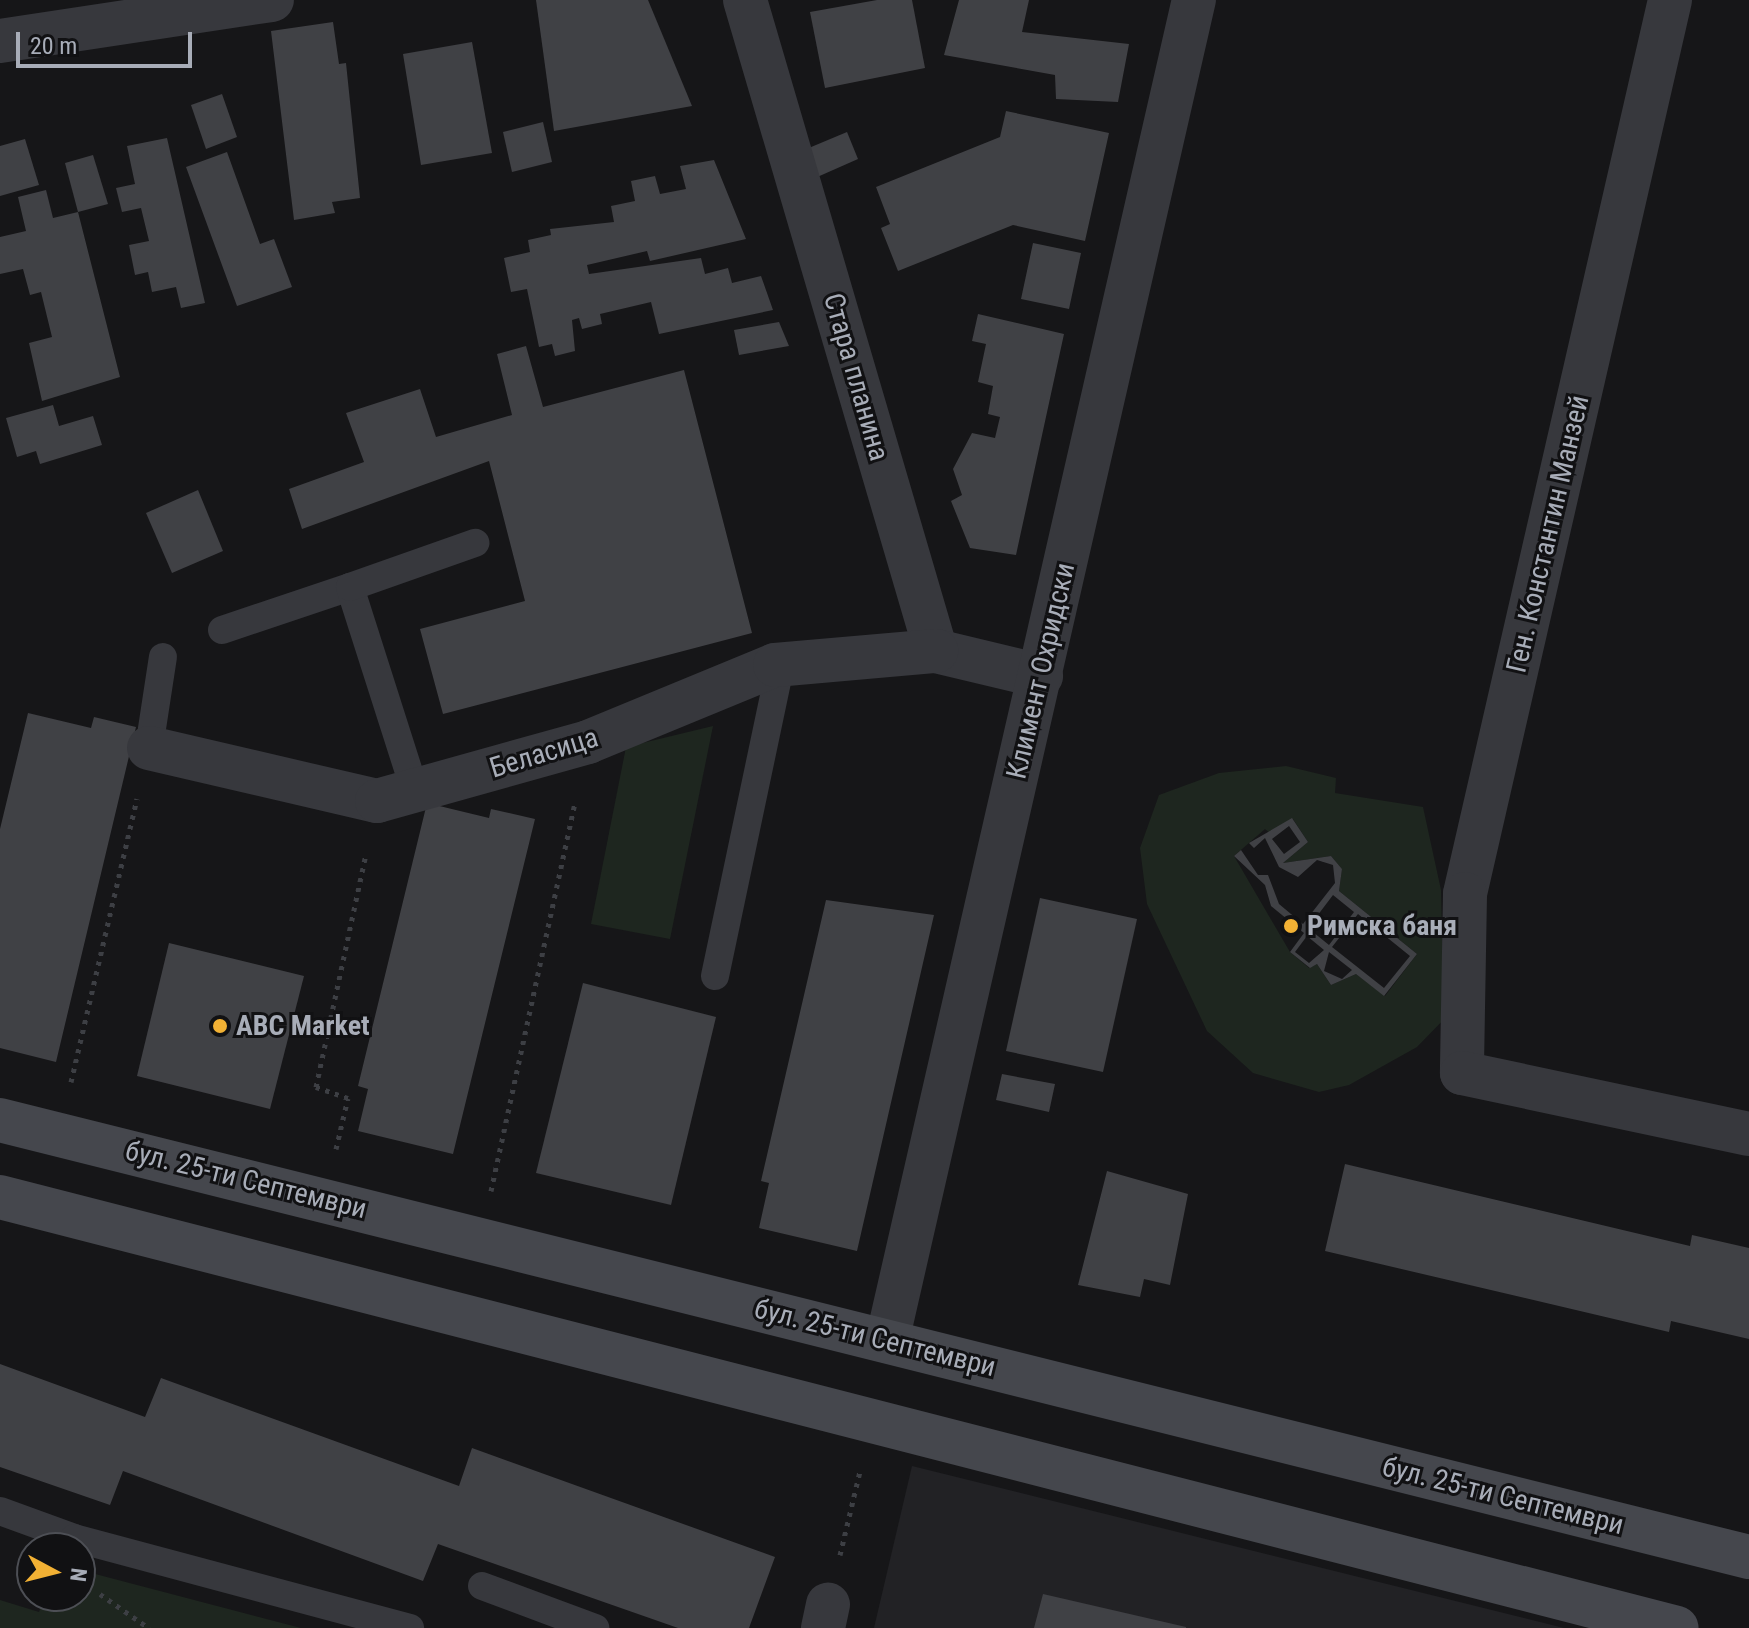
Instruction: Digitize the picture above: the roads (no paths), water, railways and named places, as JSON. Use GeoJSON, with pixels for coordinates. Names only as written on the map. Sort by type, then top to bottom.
{"type":"FeatureCollection","features":[{"type":"Feature","properties":{"kind":"main road","name":"бул. 25-ти Септември"},"geometry":{"type":"LineString","coordinates":[[0,1120],[1749,1557]]}},
{"type":"Feature","properties":{"kind":"main road"},"geometry":{"type":"LineString","coordinates":[[0,1197],[1677,1628]]}},
{"type":"Feature","properties":{"kind":"street"},"geometry":{"type":"LineString","coordinates":[[0,41],[272,0]]}},
{"type":"Feature","properties":{"kind":"street","name":"Стара планина"},"geometry":{"type":"LineString","coordinates":[[745,0],[936,651]]}},
{"type":"Feature","properties":{"kind":"street","name":"Климент Охридски"},"geometry":{"type":"LineString","coordinates":[[887,1341],[1194,0]]}},
{"type":"Feature","properties":{"kind":"street","name":"Ген. Константин Манзей"},"geometry":{"type":"LineString","coordinates":[[1670,0],[1465,894],[1462,1073],[1749,1134]]}},
{"type":"Feature","properties":{"kind":"street"},"geometry":{"type":"LineString","coordinates":[[936,651],[1041,676]]}},
{"type":"Feature","properties":{"kind":"street","name":"Беласица"},"geometry":{"type":"LineString","coordinates":[[149,748],[396,796],[588,742],[781,664],[936,651]]}},
{"type":"Feature","properties":{"kind":"lane"},"geometry":{"type":"LineString","coordinates":[[222,630],[475,543]]}},
{"type":"Feature","properties":{"kind":"lane"},"geometry":{"type":"LineString","coordinates":[[350,587],[396,796]]}},
{"type":"Feature","properties":{"kind":"lane"},"geometry":{"type":"LineString","coordinates":[[149,748],[163,657]]}},
{"type":"Feature","properties":{"kind":"lane"},"geometry":{"type":"LineString","coordinates":[[715,976],[781,664]]}},
{"type":"Feature","properties":{"kind":"lane"},"geometry":{"type":"LineString","coordinates":[[0,1511],[74,1538],[410,1628]]}},
{"type":"Feature","properties":{"kind":"lane"},"geometry":{"type":"LineString","coordinates":[[482,1586],[595,1628]]}},
{"type":"Feature","properties":{"kind":"place","name":"Римска баня"},"geometry":{"type":"Point","coordinates":[1291,926]}},
{"type":"Feature","properties":{"kind":"place","name":"ABC Market"},"geometry":{"type":"Point","coordinates":[220,1026]}}]}
